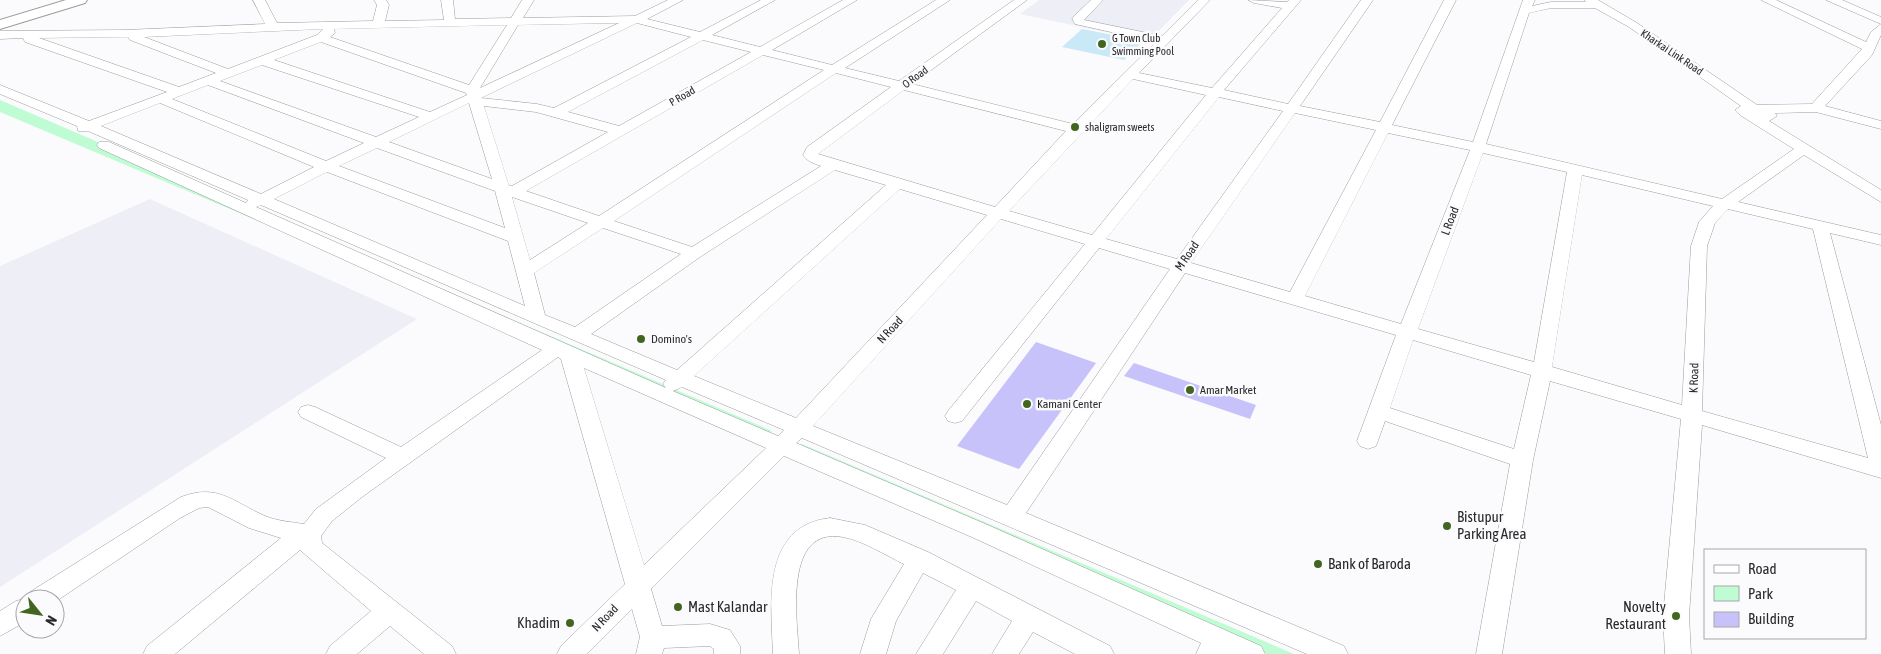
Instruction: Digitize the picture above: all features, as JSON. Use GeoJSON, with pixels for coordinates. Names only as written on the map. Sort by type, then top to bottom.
{"type":"FeatureCollection","features":[{"type":"Feature","properties":{"kind":"main road"},"geometry":{"type":"LineString","coordinates":[[0,25],[80,0]]}},
{"type":"Feature","properties":{"kind":"main road"},"geometry":{"type":"LineString","coordinates":[[0,12],[30,1]]}},
{"type":"Feature","properties":{"kind":"street"},"geometry":{"type":"LineString","coordinates":[[259,0],[273,27]]}},
{"type":"Feature","properties":{"kind":"street"},"geometry":{"type":"LineString","coordinates":[[378,25],[383,4],[380,0]]}},
{"type":"Feature","properties":{"kind":"street"},"geometry":{"type":"LineString","coordinates":[[447,0],[450,23]]}},
{"type":"Feature","properties":{"kind":"street"},"geometry":{"type":"LineString","coordinates":[[528,0],[473,96],[507,190],[515,238],[537,318]]}},
{"type":"Feature","properties":{"kind":"street"},"geometry":{"type":"LineString","coordinates":[[242,209],[430,116],[678,0]]}},
{"type":"Feature","properties":{"kind":"street"},"geometry":{"type":"LineString","coordinates":[[556,113],[769,0]]}},
{"type":"Feature","properties":{"kind":"street","name":"P Road"},"geometry":{"type":"LineString","coordinates":[[507,190],[620,131],[850,0]]}},
{"type":"Feature","properties":{"kind":"street"},"geometry":{"type":"LineString","coordinates":[[524,272],[834,69],[944,0]]}},
{"type":"Feature","properties":{"kind":"street","name":"O Road"},"geometry":{"type":"LineString","coordinates":[[834,165],[810,155],[812,150],[1021,0]]}},
{"type":"Feature","properties":{"kind":"street"},"geometry":{"type":"LineString","coordinates":[[1097,0],[1078,18],[1080,22],[1164,40]]}},
{"type":"Feature","properties":{"kind":"street","name":"N Road"},"geometry":{"type":"LineString","coordinates":[[570,654],[636,586],[781,447],[1076,129],[1204,0]]}},
{"type":"Feature","properties":{"kind":"street"},"geometry":{"type":"LineString","coordinates":[[1254,0],[1292,3]]}},
{"type":"Feature","properties":{"kind":"street","name":"M Road"},"geometry":{"type":"LineString","coordinates":[[1012,516],[1180,266],[1289,108],[1367,0]]}},
{"type":"Feature","properties":{"kind":"street"},"geometry":{"type":"LineString","coordinates":[[1295,299],[1450,0]]}},
{"type":"Feature","properties":{"kind":"street"},"geometry":{"type":"LineString","coordinates":[[1579,0],[1591,3],[1804,143],[1881,190]]}},
{"type":"Feature","properties":{"kind":"street"},"geometry":{"type":"LineString","coordinates":[[1767,0],[1870,55]]}},
{"type":"Feature","properties":{"kind":"street"},"geometry":{"type":"LineString","coordinates":[[1832,0],[1881,21]]}},
{"type":"Feature","properties":{"kind":"street"},"geometry":{"type":"LineString","coordinates":[[1859,0],[1881,9]]}},
{"type":"Feature","properties":{"kind":"street"},"geometry":{"type":"LineString","coordinates":[[955,416],[1097,242],[1215,93],[1292,3]]}},
{"type":"Feature","properties":{"kind":"street"},"geometry":{"type":"LineString","coordinates":[[1526,5],[1591,3]]}},
{"type":"Feature","properties":{"kind":"street","name":"L Road"},"geometry":{"type":"LineString","coordinates":[[1368,441],[1380,412],[1407,332],[1478,147],[1526,5]]}},
{"type":"Feature","properties":{"kind":"street"},"geometry":{"type":"LineString","coordinates":[[0,35],[125,34],[273,27],[636,20],[1076,129]]}},
{"type":"Feature","properties":{"kind":"street"},"geometry":{"type":"LineString","coordinates":[[81,129],[264,62],[321,38],[329,33],[330,26]]}},
{"type":"Feature","properties":{"kind":"street"},"geometry":{"type":"LineString","coordinates":[[1822,110],[1870,55],[1879,33]]}},
{"type":"Feature","properties":{"kind":"street"},"geometry":{"type":"LineString","coordinates":[[16,34],[181,92]]}},
{"type":"Feature","properties":{"kind":"street"},"geometry":{"type":"LineString","coordinates":[[125,34],[230,74]]}},
{"type":"Feature","properties":{"kind":"street"},"geometry":{"type":"LineString","coordinates":[[321,38],[473,96],[520,104],[620,131]]}},
{"type":"Feature","properties":{"kind":"street"},"geometry":{"type":"LineString","coordinates":[[264,62],[430,116]]}},
{"type":"Feature","properties":{"kind":"street"},"geometry":{"type":"LineString","coordinates":[[1130,74],[1478,147],[1881,240]]}},
{"type":"Feature","properties":{"kind":"street"},"geometry":{"type":"LineString","coordinates":[[209,81],[507,190],[694,253]]}},
{"type":"Feature","properties":{"kind":"street"},"geometry":{"type":"LineString","coordinates":[[0,89],[242,209],[568,346],[662,394],[781,447],[982,532],[1213,646],[1252,654]]}},
{"type":"Feature","properties":{"kind":"street"},"geometry":{"type":"LineString","coordinates":[[0,98],[260,200],[537,318],[568,346],[680,378],[1012,516],[1335,654]]}},
{"type":"Feature","properties":{"kind":"street"},"geometry":{"type":"LineString","coordinates":[[161,99],[327,167],[515,238]]}},
{"type":"Feature","properties":{"kind":"street"},"geometry":{"type":"LineString","coordinates":[[1758,112],[1822,110],[1881,124]]}},
{"type":"Feature","properties":{"kind":"street"},"geometry":{"type":"LineString","coordinates":[[1758,112],[1802,150],[1881,197]]}},
{"type":"Feature","properties":{"kind":"street","name":"K Road"},"geometry":{"type":"LineString","coordinates":[[1678,654],[1676,616],[1692,414],[1699,246],[1707,222],[1723,205],[1802,150]]}},
{"type":"Feature","properties":{"kind":"street"},"geometry":{"type":"LineString","coordinates":[[156,654],[284,548],[309,534],[324,515],[403,457],[568,346],[694,253],[834,165],[1881,469]]}},
{"type":"Feature","properties":{"kind":"street"},"geometry":{"type":"LineString","coordinates":[[1489,654],[1522,460],[1542,370],[1575,169]]}},
{"type":"Feature","properties":{"kind":"street"},"geometry":{"type":"LineString","coordinates":[[662,394],[898,183]]}},
{"type":"Feature","properties":{"kind":"street"},"geometry":{"type":"LineString","coordinates":[[1820,226],[1881,469]]}},
{"type":"Feature","properties":{"kind":"street"},"geometry":{"type":"LineString","coordinates":[[568,346],[636,586],[651,646],[710,635],[721,638],[727,646],[727,654]]}},
{"type":"Feature","properties":{"kind":"street"},"geometry":{"type":"LineString","coordinates":[[308,412],[403,457]]}},
{"type":"Feature","properties":{"kind":"street"},"geometry":{"type":"LineString","coordinates":[[1380,412],[1522,460]]}},
{"type":"Feature","properties":{"kind":"street"},"geometry":{"type":"LineString","coordinates":[[54,589],[172,512],[193,501],[207,499],[220,502],[257,522],[282,530],[309,534]]}},
{"type":"Feature","properties":{"kind":"street"},"geometry":{"type":"LineString","coordinates":[[786,654],[784,594],[789,558],[800,541],[814,530],[834,526],[855,531],[919,560],[1101,654]]}},
{"type":"Feature","properties":{"kind":"street"},"geometry":{"type":"LineString","coordinates":[[309,534],[310,547],[443,654]]}},
{"type":"Feature","properties":{"kind":"street"},"geometry":{"type":"LineString","coordinates":[[873,654],[884,619],[919,560]]}},
{"type":"Feature","properties":{"kind":"street"},"geometry":{"type":"LineString","coordinates":[[929,654],[972,587]]}},
{"type":"Feature","properties":{"kind":"street"},"geometry":{"type":"LineString","coordinates":[[339,654],[389,611]]}},
{"type":"Feature","properties":{"kind":"street"},"geometry":{"type":"LineString","coordinates":[[0,625],[15,615]]}},
{"type":"Feature","properties":{"kind":"street"},"geometry":{"type":"LineString","coordinates":[[1005,654],[1029,617]]}},
{"type":"Feature","properties":{"kind":"shaded area"},"geometry":{"type":"Polygon","coordinates":[[[1039,0],[1189,0],[1149,41],[1020,14],[1039,0]]]}},
{"type":"Feature","properties":{"kind":"shaded area"},"geometry":{"type":"Polygon","coordinates":[[[150,199],[417,319],[0,587],[0,266],[150,199]]]}},
{"type":"Feature","properties":{"kind":"green space"},"geometry":{"type":"Polygon","coordinates":[[[0,100],[772,431],[765,435],[0,112],[0,100]]]}},
{"type":"Feature","properties":{"kind":"green space"},"geometry":{"type":"Polygon","coordinates":[[[802,444],[1294,654],[1267,654],[795,449],[802,444]]]}},
{"type":"Feature","properties":{"kind":"water","name":"G Town Club Swimming Pool"},"geometry":{"type":"Polygon","coordinates":[[[1082,29],[1143,41],[1124,60],[1062,47],[1082,29]]]}},
{"type":"Feature","properties":{"kind":"building","name":"Kamani Center"},"geometry":{"type":"Polygon","coordinates":[[[1036,342],[1096,363],[1019,469],[957,446],[1036,342]]]}},
{"type":"Feature","properties":{"kind":"building","name":"Amar Market"},"geometry":{"type":"Polygon","coordinates":[[[1134,363],[1256,405],[1250,419],[1124,376],[1134,363]]]}},
{"type":"Feature","properties":{"kind":"place","name":"G Town Club Swimming Pool"},"geometry":{"type":"Point","coordinates":[1102,44]}},
{"type":"Feature","properties":{"kind":"place","name":"shaligram sweets"},"geometry":{"type":"Point","coordinates":[1075,127]}},
{"type":"Feature","properties":{"kind":"place","name":"Domino's"},"geometry":{"type":"Point","coordinates":[641,339]}},
{"type":"Feature","properties":{"kind":"place","name":"Amar Market"},"geometry":{"type":"Point","coordinates":[1190,390]}},
{"type":"Feature","properties":{"kind":"place","name":"Kamani Center"},"geometry":{"type":"Point","coordinates":[1027,404]}},
{"type":"Feature","properties":{"kind":"place","name":"Bistupur Parking Area"},"geometry":{"type":"Point","coordinates":[1447,526]}},
{"type":"Feature","properties":{"kind":"place","name":"Bank of Baroda"},"geometry":{"type":"Point","coordinates":[1318,564]}},
{"type":"Feature","properties":{"kind":"place","name":"Mast Kalandar"},"geometry":{"type":"Point","coordinates":[678,607]}},
{"type":"Feature","properties":{"kind":"place","name":"Novelty Restaurant"},"geometry":{"type":"Point","coordinates":[1676,616]}},
{"type":"Feature","properties":{"kind":"place","name":"Khadim"},"geometry":{"type":"Point","coordinates":[570,623]}}]}
